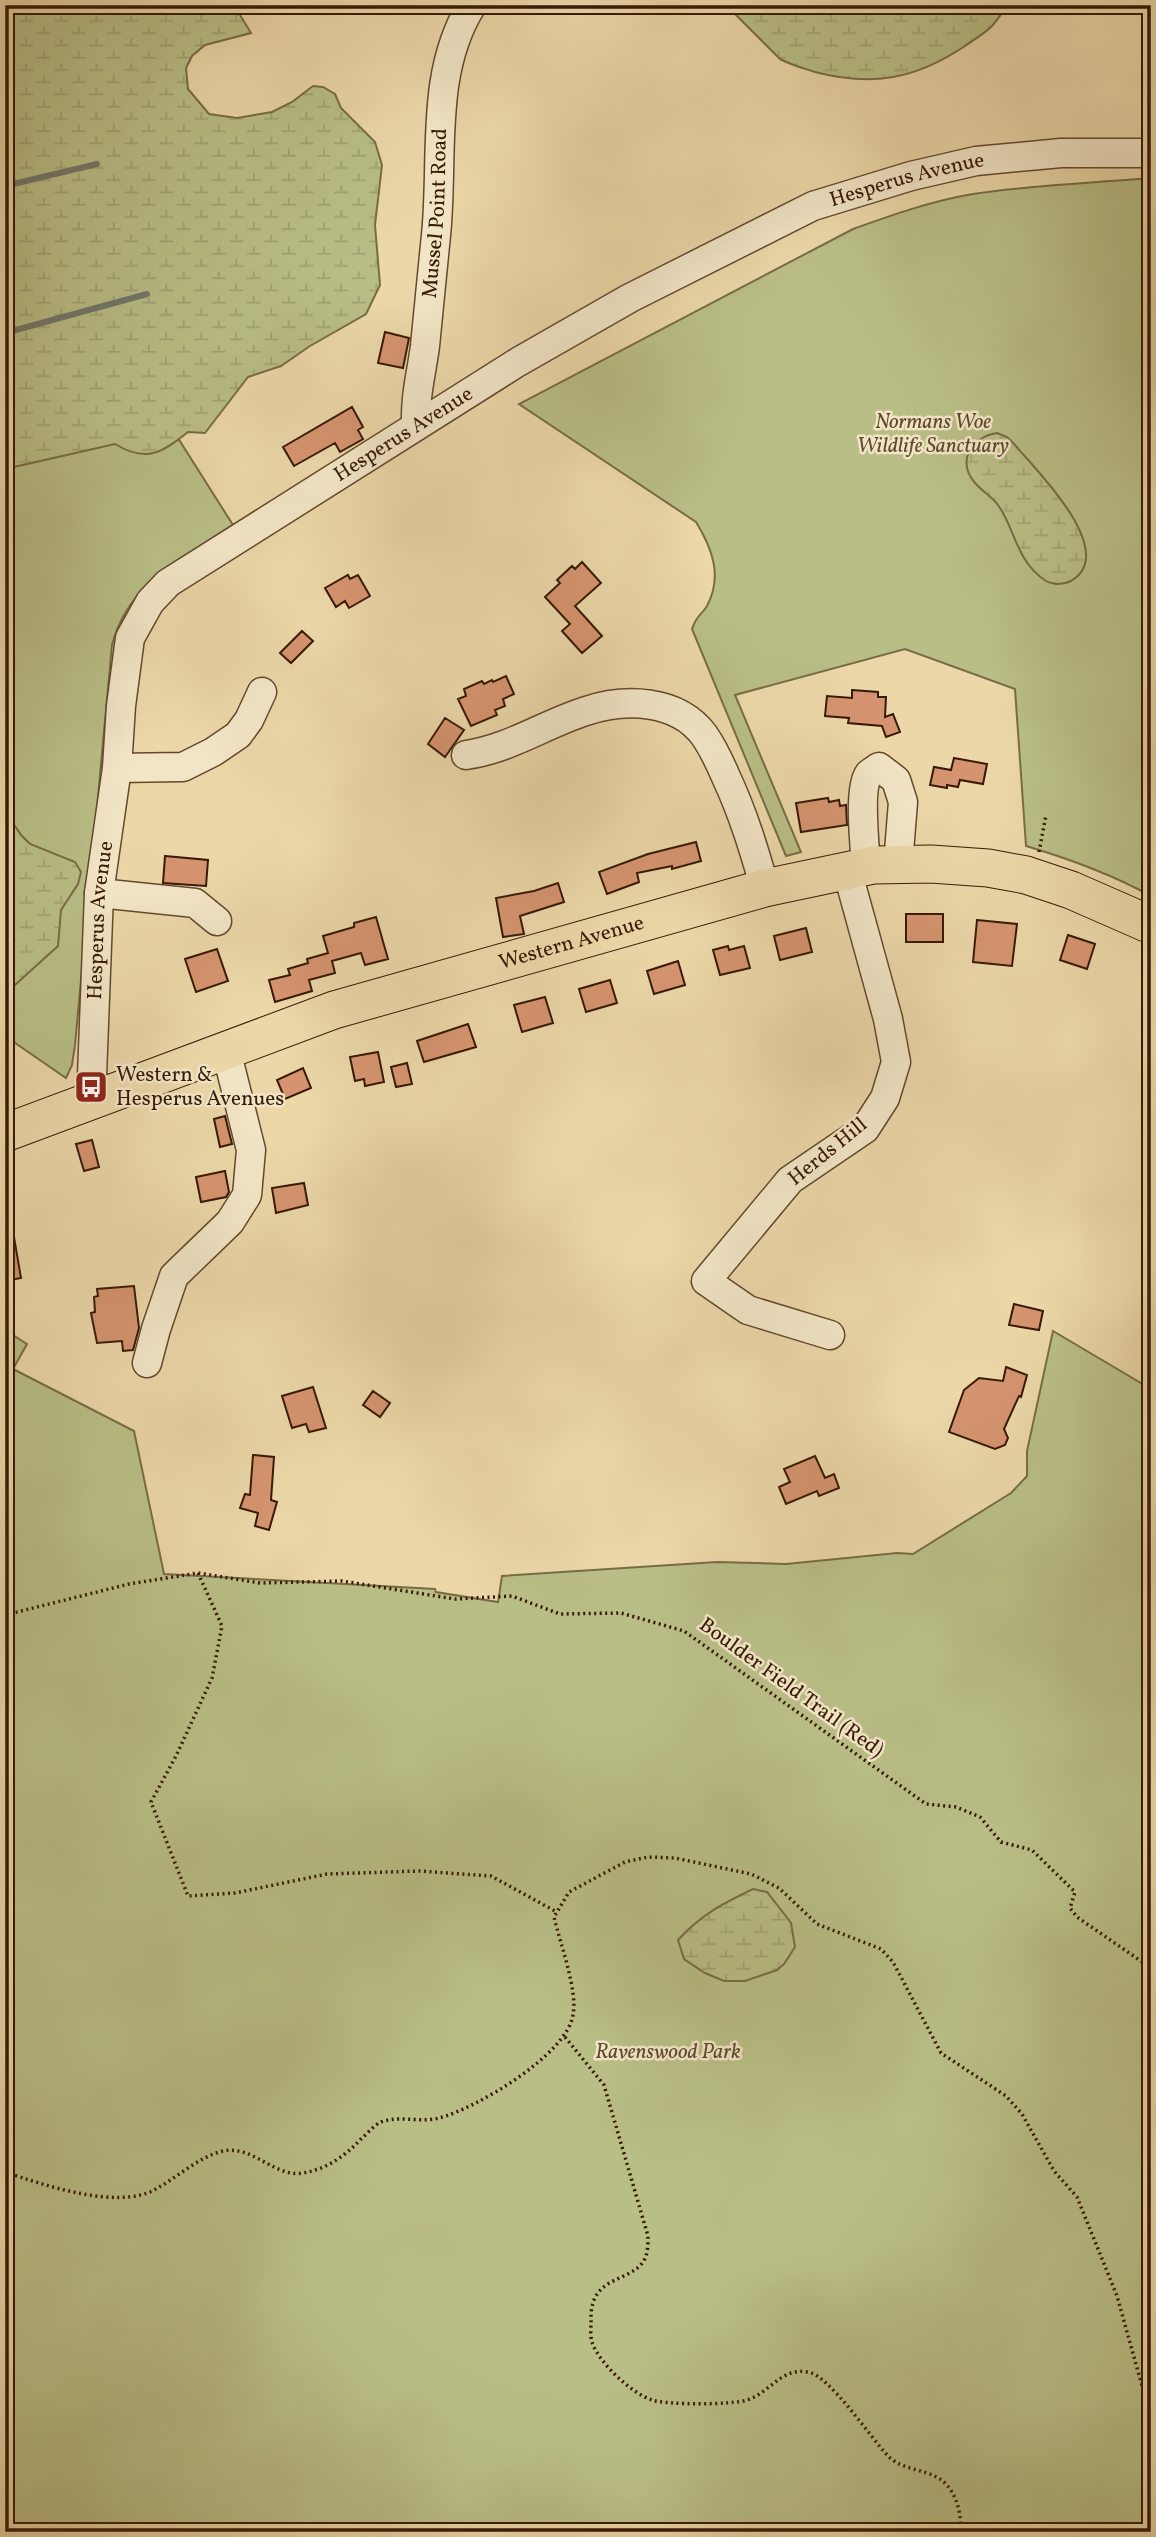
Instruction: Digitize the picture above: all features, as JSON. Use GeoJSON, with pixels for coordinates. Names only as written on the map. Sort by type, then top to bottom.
{"type":"FeatureCollection","features":[{"type":"Feature","properties":{"kind":"main road","name":"Western Avenue"},"geometry":{"type":"LineString","coordinates":[[5,1133],[334,1010],[765,888],[871,867],[931,864],[988,868],[1034,878],[1071,890],[1151,925]]}},
{"type":"Feature","properties":{"kind":"street","name":"Mussel Point Road"},"geometry":{"type":"LineString","coordinates":[[416,426],[415,400],[424,349],[439,213],[444,88],[453,47],[463,19],[472,5]]}},
{"type":"Feature","properties":{"kind":"street","name":"Hesperus Avenue"},"geometry":{"type":"LineString","coordinates":[[91,1102],[99,892],[117,768],[121,706],[130,639],[150,602],[168,583],[518,362],[630,298],[813,206],[911,176],[976,161],[1061,153],[1151,153]]}},
{"type":"Feature","properties":{"kind":"street"},"geometry":{"type":"LineString","coordinates":[[117,768],[183,767],[213,752],[238,735],[249,720],[261,692]]}},
{"type":"Feature","properties":{"kind":"street"},"geometry":{"type":"LineString","coordinates":[[466,755],[495,750],[568,718],[612,704],[657,706],[676,712],[703,734],[718,758],[740,807],[765,888]]}},
{"type":"Feature","properties":{"kind":"street","name":"Herds Hill"},"geometry":{"type":"LineString","coordinates":[[830,1335],[748,1310],[706,1281],[790,1180],[865,1129],[885,1098],[896,1062],[888,1020],[871,867]]}},
{"type":"Feature","properties":{"kind":"street"},"geometry":{"type":"LineString","coordinates":[[99,892],[195,903],[217,921]]}},
{"type":"Feature","properties":{"kind":"street"},"geometry":{"type":"LineString","coordinates":[[147,1363],[174,1276],[230,1222],[247,1195],[251,1150],[226,1050]]}},
{"type":"Feature","properties":{"kind":"path"},"geometry":{"type":"LineString","coordinates":[[1034,878],[1046,815]]}},
{"type":"Feature","properties":{"kind":"path"},"geometry":{"type":"LineString","coordinates":[[198,1573],[222,1626],[212,1678],[176,1756],[151,1802],[188,1896],[235,1893],[327,1874],[419,1871],[491,1876],[555,1911]]}},
{"type":"Feature","properties":{"kind":"path","name":"Boulder Field Trail (Red)"},"geometry":{"type":"LineString","coordinates":[[5,1615],[129,1584],[198,1573],[260,1583],[342,1581],[455,1599],[512,1596],[560,1614],[621,1613],[684,1630],[926,1804],[956,1807],[980,1817],[1001,1842],[1032,1850],[1075,1892],[1070,1908],[1077,1917],[1151,1968]]}},
{"type":"Feature","properties":{"kind":"path"},"geometry":{"type":"LineString","coordinates":[[5,2172],[47,2185],[116,2199],[152,2192],[205,2159],[225,2151],[250,2153],[286,2172],[300,2174],[324,2168],[350,2151],[378,2123],[394,2118],[435,2119],[453,2114],[508,2084],[550,2053],[565,2037],[573,2017],[574,1998],[554,1917],[569,1892],[625,1862],[648,1857],[675,1858],[751,1874],[779,1888],[817,1924],[881,1949],[893,1962],[941,2053],[1006,2096],[1021,2114],[1054,2171],[1077,2197],[1117,2296],[1151,2418]]}},
{"type":"Feature","properties":{"kind":"path"},"geometry":{"type":"LineString","coordinates":[[565,2037],[604,2085],[648,2236],[647,2254],[636,2269],[598,2290],[591,2308],[592,2342],[606,2366],[638,2394],[655,2401],[730,2403],[750,2400],[786,2373],[809,2371],[826,2382],[890,2458],[904,2468],[936,2477],[946,2484],[958,2503],[960,2532]]}},
{"type":"Feature","properties":{"kind":"path"},"geometry":{"type":"LineString","coordinates":[[5,2208],[11,2174]]}},
{"type":"Feature","properties":{"kind":"path"},"geometry":{"type":"LineString","coordinates":[[5,2233],[9,2245],[5,2255]]}},
{"type":"Feature","properties":{"kind":"green space"},"geometry":{"type":"Polygon","coordinates":[[[5,5],[234,5],[251,33],[205,45],[192,56],[186,68],[188,89],[209,114],[237,118],[272,112],[292,102],[313,86],[323,87],[335,94],[341,108],[375,142],[382,165],[375,225],[380,285],[366,314],[281,366],[248,377],[205,433],[188,432],[153,453],[136,453],[115,444],[5,469],[5,5]]]}},
{"type":"Feature","properties":{"kind":"green space"},"geometry":{"type":"Polygon","coordinates":[[[726,5],[1008,5],[988,30],[929,66],[893,77],[856,79],[815,72],[780,59],[726,5]]]}},
{"type":"Feature","properties":{"kind":"green space","name":"Normans Woe Wildlife Sanctuary"},"geometry":{"type":"Polygon","coordinates":[[[1151,178],[1151,896],[1090,868],[1026,846],[1015,689],[905,649],[735,695],[801,852],[786,856],[692,629],[712,595],[715,573],[711,552],[696,522],[519,404],[853,229],[927,204],[973,194],[1151,178]]]}},
{"type":"Feature","properties":{"kind":"green space"},"geometry":{"type":"Polygon","coordinates":[[[164,416],[233,525],[177,561],[144,588],[120,623],[112,645],[75,1045],[72,1065],[66,1078],[5,1036],[5,463],[164,416]]]}},
{"type":"Feature","properties":{"kind":"green space"},"geometry":{"type":"Polygon","coordinates":[[[997,433],[1007,437],[1040,473],[1055,491],[1080,532],[1086,551],[1084,568],[1071,581],[1052,583],[1036,573],[1022,555],[998,505],[969,474],[967,458],[974,445],[980,439],[997,433]]]}},
{"type":"Feature","properties":{"kind":"green space"},"geometry":{"type":"Polygon","coordinates":[[[5,811],[30,844],[75,862],[81,872],[78,884],[61,910],[58,946],[5,994],[5,811]]]}},
{"type":"Feature","properties":{"kind":"green space","name":"Ravenswood Park"},"geometry":{"type":"Polygon","coordinates":[[[5,1330],[27,1344],[13,1369],[134,1431],[164,1574],[435,1589],[436,1592],[498,1602],[502,1576],[717,1562],[786,1564],[897,1553],[913,1554],[1011,1493],[1027,1476],[1027,1451],[1053,1331],[1151,1389],[1151,2532],[5,2532],[5,1330]]]}},
{"type":"Feature","properties":{"kind":"green space"},"geometry":{"type":"Polygon","coordinates":[[[753,1889],[767,1892],[791,1923],[795,1947],[784,1964],[777,1970],[745,1981],[724,1981],[705,1973],[684,1959],[678,1940],[713,1910],[753,1889]]]}},
{"type":"Feature","properties":{"kind":"building"},"geometry":{"type":"Polygon","coordinates":[[[385,332],[409,338],[403,368],[378,363],[385,332]]]}},
{"type":"Feature","properties":{"kind":"building"},"geometry":{"type":"Polygon","coordinates":[[[352,407],[363,427],[358,430],[363,439],[340,452],[335,443],[294,466],[283,447],[352,407]]]}},
{"type":"Feature","properties":{"kind":"building"},"geometry":{"type":"Polygon","coordinates":[[[582,562],[601,583],[575,606],[602,636],[582,653],[562,631],[570,624],[545,597],[560,583],[557,580],[572,566],[575,569],[582,562]]]}},
{"type":"Feature","properties":{"kind":"building"},"geometry":{"type":"Polygon","coordinates":[[[348,575],[350,579],[358,575],[370,596],[349,608],[345,601],[336,607],[325,588],[348,575]]]}},
{"type":"Feature","properties":{"kind":"building"},"geometry":{"type":"Polygon","coordinates":[[[302,631],[313,641],[291,663],[280,653],[302,631]]]}},
{"type":"Feature","properties":{"kind":"building"},"geometry":{"type":"Polygon","coordinates":[[[506,676],[514,694],[503,699],[505,706],[495,710],[497,715],[471,726],[458,699],[466,696],[464,689],[482,681],[484,684],[506,676]]]}},
{"type":"Feature","properties":{"kind":"building"},"geometry":{"type":"Polygon","coordinates":[[[852,690],[878,692],[878,697],[886,697],[885,717],[893,714],[900,732],[886,737],[882,726],[848,723],[849,718],[825,716],[827,696],[852,698],[852,690]]]}},
{"type":"Feature","properties":{"kind":"building"},"geometry":{"type":"Polygon","coordinates":[[[445,718],[464,730],[445,757],[428,744],[445,718]]]}},
{"type":"Feature","properties":{"kind":"building"},"geometry":{"type":"Polygon","coordinates":[[[954,758],[987,764],[983,784],[960,780],[958,787],[930,785],[934,767],[951,770],[954,758]]]}},
{"type":"Feature","properties":{"kind":"building"},"geometry":{"type":"Polygon","coordinates":[[[828,798],[829,802],[839,800],[840,806],[846,805],[847,825],[801,832],[796,803],[828,798]]]}},
{"type":"Feature","properties":{"kind":"building"},"geometry":{"type":"Polygon","coordinates":[[[696,842],[701,861],[672,869],[672,866],[637,873],[639,882],[607,894],[599,872],[648,854],[696,842]]]}},
{"type":"Feature","properties":{"kind":"building"},"geometry":{"type":"Polygon","coordinates":[[[165,856],[208,860],[206,886],[163,883],[165,856]]]}},
{"type":"Feature","properties":{"kind":"building"},"geometry":{"type":"Polygon","coordinates":[[[558,883],[564,902],[520,916],[524,934],[503,937],[496,898],[534,891],[558,883]]]}},
{"type":"Feature","properties":{"kind":"building"},"geometry":{"type":"Polygon","coordinates":[[[906,914],[943,914],[943,942],[906,942],[906,914]]]}},
{"type":"Feature","properties":{"kind":"building"},"geometry":{"type":"Polygon","coordinates":[[[376,917],[388,959],[365,965],[361,953],[332,961],[335,973],[309,980],[312,991],[275,1002],[269,980],[290,975],[288,969],[308,963],[307,959],[328,953],[323,936],[376,917]]]}},
{"type":"Feature","properties":{"kind":"building"},"geometry":{"type":"Polygon","coordinates":[[[977,920],[1017,924],[1012,966],[973,962],[977,920]]]}},
{"type":"Feature","properties":{"kind":"building"},"geometry":{"type":"Polygon","coordinates":[[[806,928],[812,952],[780,960],[774,936],[806,928]]]}},
{"type":"Feature","properties":{"kind":"building"},"geometry":{"type":"Polygon","coordinates":[[[1068,935],[1095,944],[1087,969],[1060,960],[1068,935]]]}},
{"type":"Feature","properties":{"kind":"building"},"geometry":{"type":"Polygon","coordinates":[[[728,946],[729,950],[744,946],[750,968],[720,975],[713,950],[728,946]]]}},
{"type":"Feature","properties":{"kind":"building"},"geometry":{"type":"Polygon","coordinates":[[[217,949],[228,981],[196,992],[185,959],[217,949]]]}},
{"type":"Feature","properties":{"kind":"building"},"geometry":{"type":"Polygon","coordinates":[[[678,961],[685,985],[654,994],[647,971],[678,961]]]}},
{"type":"Feature","properties":{"kind":"building"},"geometry":{"type":"Polygon","coordinates":[[[610,980],[617,1003],[586,1012],[579,989],[610,980]]]}},
{"type":"Feature","properties":{"kind":"building"},"geometry":{"type":"Polygon","coordinates":[[[545,997],[553,1023],[522,1032],[514,1005],[545,997]]]}},
{"type":"Feature","properties":{"kind":"building"},"geometry":{"type":"Polygon","coordinates":[[[468,1024],[476,1047],[424,1062],[417,1041],[468,1024]]]}},
{"type":"Feature","properties":{"kind":"building"},"geometry":{"type":"Polygon","coordinates":[[[378,1052],[384,1082],[365,1086],[364,1079],[355,1081],[350,1057],[378,1052]]]}},
{"type":"Feature","properties":{"kind":"building"},"geometry":{"type":"Polygon","coordinates":[[[407,1063],[412,1084],[396,1087],[391,1067],[407,1063]]]}},
{"type":"Feature","properties":{"kind":"building"},"geometry":{"type":"Polygon","coordinates":[[[303,1068],[311,1088],[285,1099],[277,1080],[303,1068]]]}},
{"type":"Feature","properties":{"kind":"building"},"geometry":{"type":"Polygon","coordinates":[[[225,1116],[232,1144],[220,1147],[214,1119],[225,1116]]]}},
{"type":"Feature","properties":{"kind":"building"},"geometry":{"type":"Polygon","coordinates":[[[92,1140],[99,1167],[84,1171],[76,1144],[92,1140]]]}},
{"type":"Feature","properties":{"kind":"building"},"geometry":{"type":"Polygon","coordinates":[[[225,1171],[229,1192],[226,1197],[201,1202],[196,1177],[225,1171]]]}},
{"type":"Feature","properties":{"kind":"building"},"geometry":{"type":"Polygon","coordinates":[[[304,1183],[308,1205],[276,1213],[272,1188],[304,1183]]]}},
{"type":"Feature","properties":{"kind":"building"},"geometry":{"type":"Polygon","coordinates":[[[5,1237],[14,1237],[21,1278],[5,1281],[5,1237]]]}},
{"type":"Feature","properties":{"kind":"building"},"geometry":{"type":"Polygon","coordinates":[[[134,1286],[139,1328],[133,1350],[123,1351],[122,1341],[97,1343],[91,1313],[95,1312],[94,1297],[98,1296],[97,1289],[134,1286]]]}},
{"type":"Feature","properties":{"kind":"building"},"geometry":{"type":"Polygon","coordinates":[[[1014,1304],[1043,1311],[1039,1330],[1009,1325],[1014,1304]]]}},
{"type":"Feature","properties":{"kind":"building"},"geometry":{"type":"Polygon","coordinates":[[[1006,1367],[1027,1375],[1021,1397],[1019,1396],[1004,1429],[1008,1438],[1005,1445],[995,1449],[949,1432],[964,1390],[979,1378],[1003,1381],[1006,1367]]]}},
{"type":"Feature","properties":{"kind":"building"},"geometry":{"type":"Polygon","coordinates":[[[313,1387],[326,1428],[309,1432],[306,1424],[292,1428],[282,1396],[313,1387]]]}},
{"type":"Feature","properties":{"kind":"building"},"geometry":{"type":"Polygon","coordinates":[[[373,1391],[390,1403],[380,1417],[363,1405],[373,1391]]]}},
{"type":"Feature","properties":{"kind":"building"},"geometry":{"type":"Polygon","coordinates":[[[253,1455],[274,1457],[271,1500],[277,1502],[269,1530],[255,1526],[258,1513],[240,1508],[245,1494],[250,1495],[253,1455]]]}},
{"type":"Feature","properties":{"kind":"building"},"geometry":{"type":"Polygon","coordinates":[[[815,1456],[825,1478],[834,1474],[839,1488],[819,1496],[817,1491],[786,1504],[779,1487],[790,1482],[784,1469],[815,1456]]]}},
{"type":"Feature","properties":{"kind":"waterway"},"geometry":{"type":"LineString","coordinates":[[5,186],[97,164]]}},
{"type":"Feature","properties":{"kind":"waterway"},"geometry":{"type":"LineString","coordinates":[[5,333],[147,294]]}},
{"type":"Feature","properties":{"kind":"place","name":"Western & Hesperus Avenues"},"geometry":{"type":"Point","coordinates":[91,1087]}}]}
